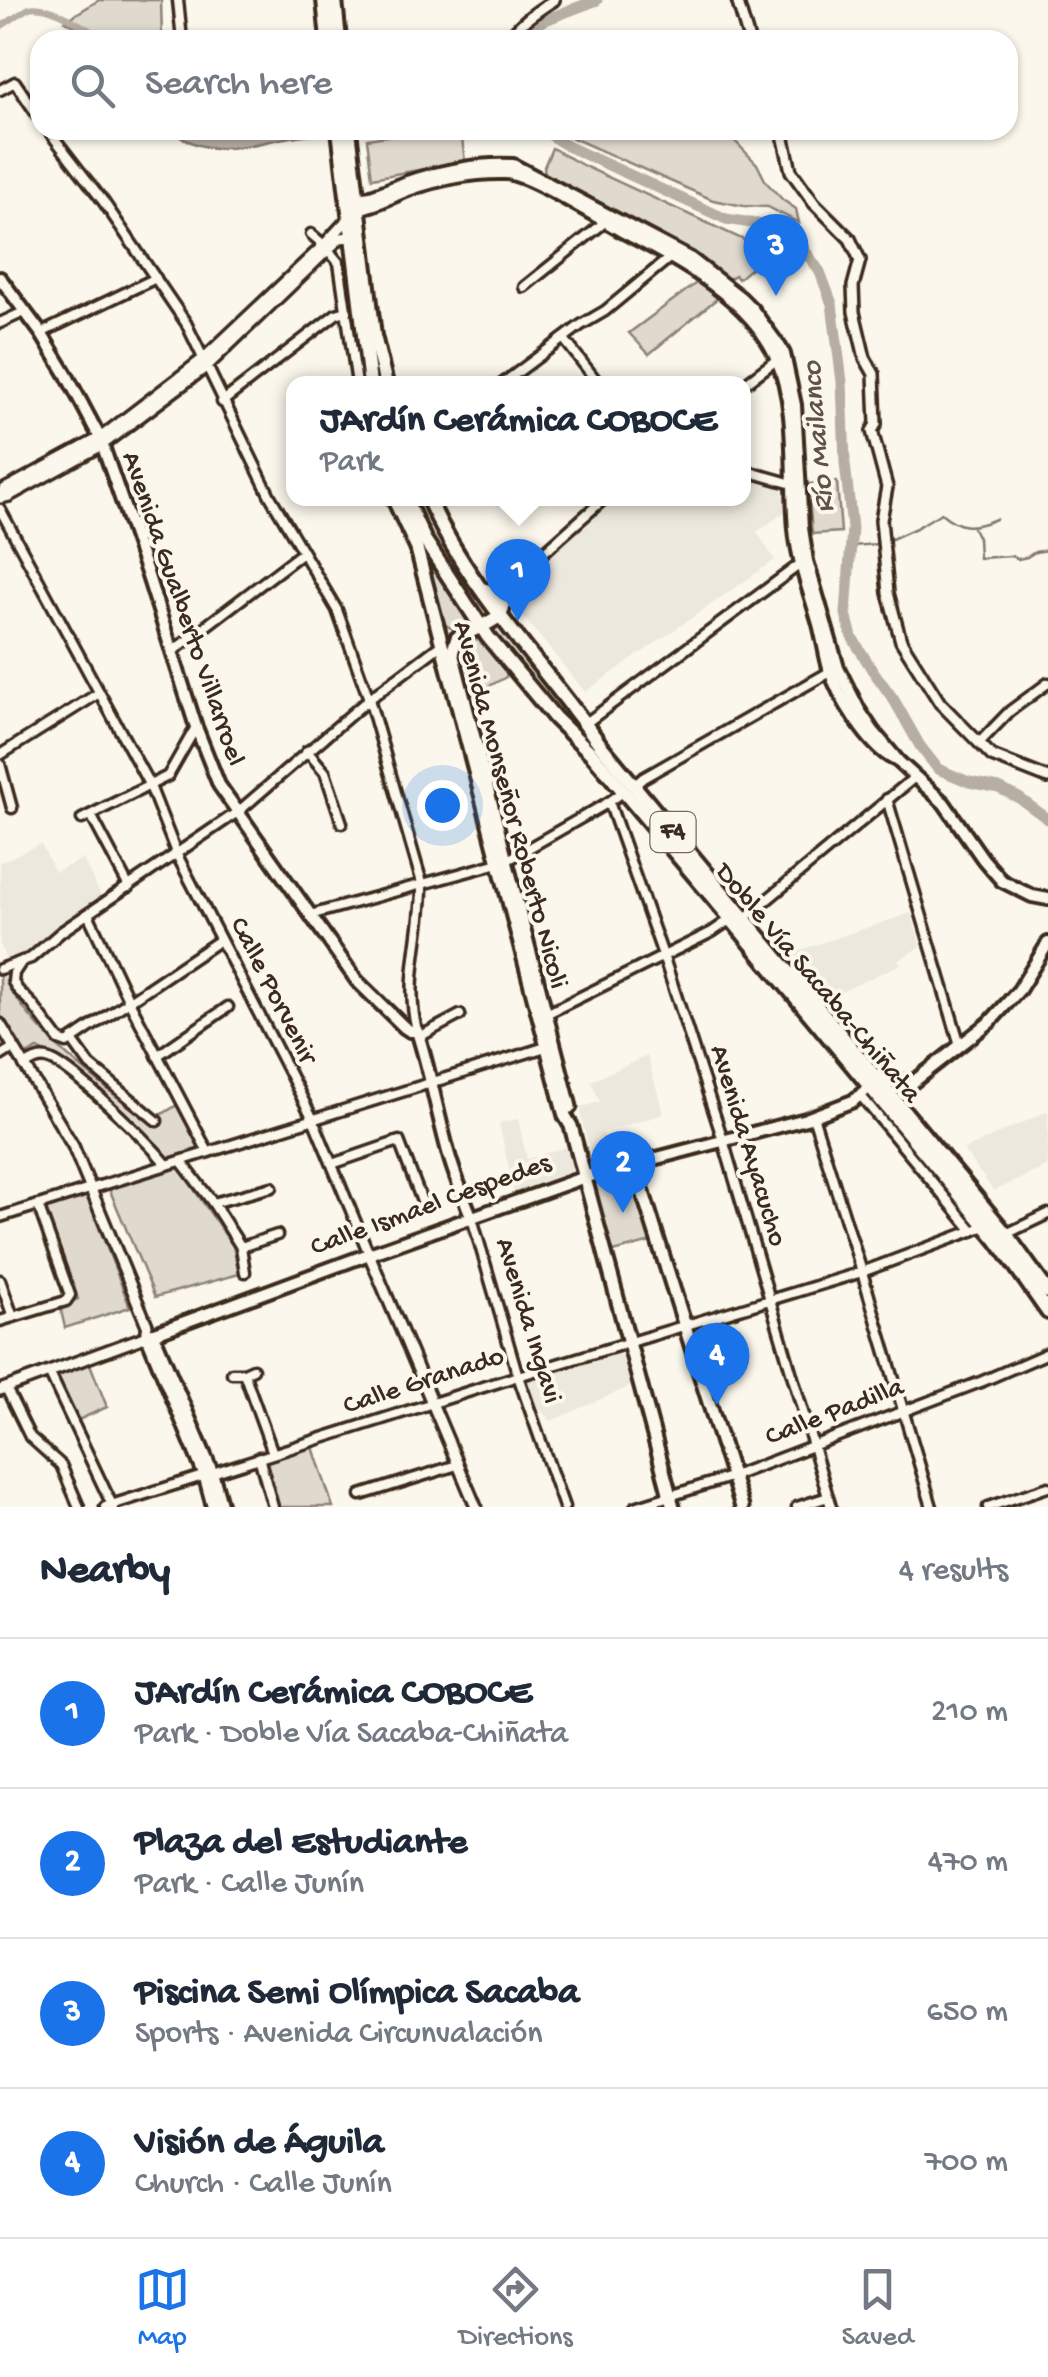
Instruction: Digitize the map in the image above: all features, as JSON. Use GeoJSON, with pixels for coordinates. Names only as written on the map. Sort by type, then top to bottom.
{"type":"FeatureCollection","features":[{"type":"Feature","properties":{"kind":"highway"},"geometry":{"type":"LineString","coordinates":[[324,0],[327,30]]}},
{"type":"Feature","properties":{"kind":"highway"},"geometry":{"type":"LineString","coordinates":[[335,0],[338,30]]}},
{"type":"Feature","properties":{"kind":"highway"},"geometry":{"type":"LineString","coordinates":[[341,140],[384,376]]}},
{"type":"Feature","properties":{"kind":"highway"},"geometry":{"type":"LineString","coordinates":[[349,140],[350,181]]}},
{"type":"Feature","properties":{"kind":"highway"},"geometry":{"type":"LineString","coordinates":[[355,209],[352,237],[369,376]]}},
{"type":"Feature","properties":{"kind":"highway","name":"Doble Vía Sacaba-Chiñata"},"geometry":{"type":"LineString","coordinates":[[408,506],[424,539],[480,627],[555,718],[628,789],[738,918],[979,1228],[1024,1274],[1048,1312]]}},
{"type":"Feature","properties":{"kind":"highway","name":"Doble Vía Sacaba-Chiñata"},"geometry":{"type":"LineString","coordinates":[[431,506],[480,588],[586,723],[628,789]]}},
{"type":"Feature","properties":{"kind":"highway"},"geometry":{"type":"LineString","coordinates":[[480,588],[497,594],[503,607],[500,616],[480,627]]}},
{"type":"Feature","properties":{"kind":"highway","name":"Doble Vía Sacaba-Chiñata"},"geometry":{"type":"LineString","coordinates":[[870,1088],[1006,1234],[1048,1292]]}},
{"type":"Feature","properties":{"kind":"main road"},"geometry":{"type":"LineString","coordinates":[[355,209],[424,185],[513,165],[605,222],[674,254]]}},
{"type":"Feature","properties":{"kind":"main road"},"geometry":{"type":"LineString","coordinates":[[532,178],[674,254],[725,290],[780,356],[790,415],[800,565],[853,716],[883,754],[899,762],[944,803],[1002,881],[1032,896],[1048,899]]}},
{"type":"Feature","properties":{"kind":"main road","name":"Avenida Gualberto Villarroel"},"geometry":{"type":"LineString","coordinates":[[0,278],[42,333],[101,441],[218,784],[357,981],[404,1027],[418,1034]]}},
{"type":"Feature","properties":{"kind":"main road"},"geometry":{"type":"LineString","coordinates":[[796,485],[807,561],[834,670]]}},
{"type":"Feature","properties":{"kind":"main road","name":"Avenida Monseñor Roberto Nicoli"},"geometry":{"type":"LineString","coordinates":[[396,506],[416,548],[502,862]]}},
{"type":"Feature","properties":{"kind":"main road"},"geometry":{"type":"LineString","coordinates":[[436,624],[462,634]]}},
{"type":"Feature","properties":{"kind":"main road","name":"Avenida Monseñor Roberto Nicoli"},"geometry":{"type":"LineString","coordinates":[[480,627],[462,634],[454,642],[452,654],[565,1116],[571,1126],[672,1502]]}},
{"type":"Feature","properties":{"kind":"main road","name":"Calle Ismael Cespedes"},"geometry":{"type":"LineString","coordinates":[[149,1331],[585,1177],[844,1106],[882,1077],[912,1082],[990,1022],[1018,990],[1048,943]]}},
{"type":"Feature","properties":{"kind":"main road","name":"Avenida Ingavi"},"geometry":{"type":"LineString","coordinates":[[418,1034],[456,1179],[472,1218]]}},
{"type":"Feature","properties":{"kind":"main road"},"geometry":{"type":"LineString","coordinates":[[634,1164],[742,1507]]}},
{"type":"Feature","properties":{"kind":"main road"},"geometry":{"type":"LineString","coordinates":[[149,1331],[222,1507]]}},
{"type":"Feature","properties":{"kind":"main road"},"geometry":{"type":"LineString","coordinates":[[208,1473],[213,1507]]}},
{"type":"Feature","properties":{"kind":"street"},"geometry":{"type":"LineString","coordinates":[[178,0],[181,30]]}},
{"type":"Feature","properties":{"kind":"street"},"geometry":{"type":"LineString","coordinates":[[515,30],[554,0]]}},
{"type":"Feature","properties":{"kind":"street"},"geometry":{"type":"LineString","coordinates":[[737,0],[746,30]]}},
{"type":"Feature","properties":{"kind":"street"},"geometry":{"type":"LineString","coordinates":[[0,90],[15,82],[30,104]]}},
{"type":"Feature","properties":{"kind":"street"},"geometry":{"type":"LineString","coordinates":[[55,140],[186,323],[270,496],[338,610],[369,698],[422,883],[422,910],[411,976],[418,1034],[426,1036],[460,1015]]}},
{"type":"Feature","properties":{"kind":"street"},"geometry":{"type":"LineString","coordinates":[[784,140],[792,171],[814,203],[850,240],[860,260],[853,286],[854,312],[874,374],[876,424],[872,430],[887,487],[880,520],[888,593],[901,641],[940,703],[992,756],[1048,778]]}},
{"type":"Feature","properties":{"kind":"street"},"geometry":{"type":"LineString","coordinates":[[0,497],[5,489],[101,441],[204,363],[326,247],[355,209]]}},
{"type":"Feature","properties":{"kind":"street"},"geometry":{"type":"LineString","coordinates":[[524,286],[605,222]]}},
{"type":"Feature","properties":{"kind":"street"},"geometry":{"type":"LineString","coordinates":[[311,234],[339,263],[356,376]]}},
{"type":"Feature","properties":{"kind":"street"},"geometry":{"type":"LineString","coordinates":[[326,247],[340,238],[352,237]]}},
{"type":"Feature","properties":{"kind":"street"},"geometry":{"type":"LineString","coordinates":[[513,376],[674,254]]}},
{"type":"Feature","properties":{"kind":"street"},"geometry":{"type":"LineString","coordinates":[[42,333],[156,278]]}},
{"type":"Feature","properties":{"kind":"street"},"geometry":{"type":"LineString","coordinates":[[0,323],[26,311]]}},
{"type":"Feature","properties":{"kind":"street"},"geometry":{"type":"LineString","coordinates":[[222,402],[336,314],[346,311]]}},
{"type":"Feature","properties":{"kind":"street"},"geometry":{"type":"LineString","coordinates":[[564,338],[593,376]]}},
{"type":"Feature","properties":{"kind":"street"},"geometry":{"type":"LineString","coordinates":[[751,380],[780,356]]}},
{"type":"Feature","properties":{"kind":"street"},"geometry":{"type":"LineString","coordinates":[[751,472],[796,485]]}},
{"type":"Feature","properties":{"kind":"street"},"geometry":{"type":"LineString","coordinates":[[497,594],[596,506]]}},
{"type":"Feature","properties":{"kind":"street","name":"Calle Porvenir"},"geometry":{"type":"LineString","coordinates":[[0,509],[150,786],[177,854],[313,1119],[476,1507]]}},
{"type":"Feature","properties":{"kind":"street"},"geometry":{"type":"LineString","coordinates":[[173,651],[302,552]]}},
{"type":"Feature","properties":{"kind":"street"},"geometry":{"type":"LineString","coordinates":[[586,723],[800,565]]}},
{"type":"Feature","properties":{"kind":"street"},"geometry":{"type":"LineString","coordinates":[[0,969],[32,958],[60,932],[238,811],[369,698],[441,644]]}},
{"type":"Feature","properties":{"kind":"street"},"geometry":{"type":"LineString","coordinates":[[310,916],[502,862],[834,670]]}},
{"type":"Feature","properties":{"kind":"street"},"geometry":{"type":"LineString","coordinates":[[979,743],[1010,711],[1048,683]]}},
{"type":"Feature","properties":{"kind":"street"},"geometry":{"type":"LineString","coordinates":[[0,755],[100,693]]}},
{"type":"Feature","properties":{"kind":"street"},"geometry":{"type":"LineString","coordinates":[[130,887],[87,817],[168,776],[196,727]]}},
{"type":"Feature","properties":{"kind":"street"},"geometry":{"type":"LineString","coordinates":[[307,751],[324,772],[342,822]]}},
{"type":"Feature","properties":{"kind":"street"},"geometry":{"type":"LineString","coordinates":[[0,764],[12,808]]}},
{"type":"Feature","properties":{"kind":"street"},"geometry":{"type":"LineString","coordinates":[[542,1016],[738,918],[915,776]]}},
{"type":"Feature","properties":{"kind":"street"},"geometry":{"type":"LineString","coordinates":[[887,800],[960,1046]]}},
{"type":"Feature","properties":{"kind":"street","name":"Avenida Ayacucho"},"geometry":{"type":"LineString","coordinates":[[610,802],[722,1140],[829,1502]]}},
{"type":"Feature","properties":{"kind":"street"},"geometry":{"type":"LineString","coordinates":[[88,914],[208,1152]]}},
{"type":"Feature","properties":{"kind":"street"},"geometry":{"type":"LineString","coordinates":[[22,961],[14,972],[13,982],[59,1040],[67,1043],[220,940]]}},
{"type":"Feature","properties":{"kind":"street"},"geometry":{"type":"LineString","coordinates":[[158,1056],[228,1007]]}},
{"type":"Feature","properties":{"kind":"street"},"geometry":{"type":"LineString","coordinates":[[0,1024],[73,1146],[149,1331]]}},
{"type":"Feature","properties":{"kind":"street"},"geometry":{"type":"LineString","coordinates":[[72,1040],[90,1065],[157,1121]]}},
{"type":"Feature","properties":{"kind":"street"},"geometry":{"type":"LineString","coordinates":[[0,1217],[550,1046]]}},
{"type":"Feature","properties":{"kind":"street"},"geometry":{"type":"LineString","coordinates":[[0,1056],[13,1048]]}},
{"type":"Feature","properties":{"kind":"street"},"geometry":{"type":"LineString","coordinates":[[24,1066],[45,1058],[65,1067],[168,1165]]}},
{"type":"Feature","properties":{"kind":"street"},"geometry":{"type":"LineString","coordinates":[[813,1116],[932,1507]]}},
{"type":"Feature","properties":{"kind":"street"},"geometry":{"type":"LineString","coordinates":[[332,1164],[399,1142],[423,1204]]}},
{"type":"Feature","properties":{"kind":"street"},"geometry":{"type":"LineString","coordinates":[[181,1161],[241,1247],[245,1272]]}},
{"type":"Feature","properties":{"kind":"street"},"geometry":{"type":"LineString","coordinates":[[213,1203],[272,1186]]}},
{"type":"Feature","properties":{"kind":"street"},"geometry":{"type":"LineString","coordinates":[[0,1321],[66,1301],[70,1295],[38,1205]]}},
{"type":"Feature","properties":{"kind":"street"},"geometry":{"type":"LineString","coordinates":[[1006,1234],[1048,1214]]}},
{"type":"Feature","properties":{"kind":"street","name":"Avenida Ingavi"},"geometry":{"type":"LineString","coordinates":[[472,1218],[518,1376],[564,1507]]}},
{"type":"Feature","properties":{"kind":"street","name":"Calle Granado"},"geometry":{"type":"LineString","coordinates":[[110,1506],[862,1272],[979,1228]]}},
{"type":"Feature","properties":{"kind":"street"},"geometry":{"type":"LineString","coordinates":[[241,1247],[277,1235]]}},
{"type":"Feature","properties":{"kind":"street"},"geometry":{"type":"LineString","coordinates":[[0,1281],[13,1317]]}},
{"type":"Feature","properties":{"kind":"street","name":"Calle Ismael Cespedes"},"geometry":{"type":"LineString","coordinates":[[3,1389],[149,1331]]}},
{"type":"Feature","properties":{"kind":"street","name":"Calle Padilla"},"geometry":{"type":"LineString","coordinates":[[635,1507],[672,1502],[1048,1354]]}},
{"type":"Feature","properties":{"kind":"street"},"geometry":{"type":"LineString","coordinates":[[232,1373],[254,1368]]}},
{"type":"Feature","properties":{"kind":"street"},"geometry":{"type":"LineString","coordinates":[[49,1372],[110,1506]]}},
{"type":"Feature","properties":{"kind":"street"},"geometry":{"type":"LineString","coordinates":[[244,1373],[273,1453]]}},
{"type":"Feature","properties":{"kind":"street"},"geometry":{"type":"LineString","coordinates":[[3,1389],[30,1437],[62,1465],[79,1507]]}},
{"type":"Feature","properties":{"kind":"street"},"geometry":{"type":"LineString","coordinates":[[259,1457],[272,1507]]}},
{"type":"Feature","properties":{"kind":"street"},"geometry":{"type":"LineString","coordinates":[[361,1496],[457,1466]]}},
{"type":"Feature","properties":{"kind":"street"},"geometry":{"type":"LineString","coordinates":[[988,1507],[1048,1487]]}},
{"type":"Feature","properties":{"kind":"street"},"geometry":{"type":"LineString","coordinates":[[796,1507],[829,1502]]}},
{"type":"Feature","properties":{"kind":"shaded area"},"geometry":{"type":"Polygon","coordinates":[[[99,0],[161,0],[162,30],[82,30],[65,21],[99,0]]]}},
{"type":"Feature","properties":{"kind":"shaded area"},"geometry":{"type":"Polygon","coordinates":[[[187,140],[276,140],[230,148],[187,140]]]}},
{"type":"Feature","properties":{"kind":"shaded area"},"geometry":{"type":"Polygon","coordinates":[[[367,140],[462,140],[465,162],[372,178],[367,140]]]}},
{"type":"Feature","properties":{"kind":"shaded area"},"geometry":{"type":"Polygon","coordinates":[[[577,140],[734,140],[757,164],[766,182],[796,209],[799,223],[768,207],[713,200],[577,140]]]}},
{"type":"Feature","properties":{"kind":"shaded area"},"geometry":{"type":"Polygon","coordinates":[[[552,148],[770,252],[738,279],[735,275],[726,281],[692,252],[545,174],[552,148]]]}},
{"type":"Feature","properties":{"kind":"shaded area"},"geometry":{"type":"Polygon","coordinates":[[[699,281],[719,297],[649,354],[629,333],[699,281]]]}},
{"type":"Feature","properties":{"kind":"shaded area"},"geometry":{"type":"Polygon","coordinates":[[[751,478],[782,486],[786,511],[757,532],[775,560],[585,692],[508,598],[509,591],[606,506],[751,506],[751,478]]]}},
{"type":"Feature","properties":{"kind":"shaded area"},"geometry":{"type":"Polygon","coordinates":[[[837,482],[841,532],[812,534],[808,484],[837,482]]]}},
{"type":"Feature","properties":{"kind":"shaded area"},"geometry":{"type":"Polygon","coordinates":[[[403,506],[474,625],[454,630],[439,621],[403,506]]]}},
{"type":"Feature","properties":{"kind":"shaded area"},"geometry":{"type":"Polygon","coordinates":[[[412,506],[425,506],[495,616],[481,617],[444,566],[412,506]]]}},
{"type":"Feature","properties":{"kind":"shaded area"},"geometry":{"type":"Polygon","coordinates":[[[499,622],[596,752],[557,714],[486,629],[499,622]]]}},
{"type":"Feature","properties":{"kind":"shaded area"},"geometry":{"type":"Polygon","coordinates":[[[473,637],[507,672],[506,677],[469,697],[458,651],[463,641],[473,637]]]}},
{"type":"Feature","properties":{"kind":"shaded area"},"geometry":{"type":"Polygon","coordinates":[[[41,844],[55,872],[83,859],[102,898],[32,950],[5,958],[0,944],[0,862],[41,844]]]}},
{"type":"Feature","properties":{"kind":"shaded area"},"geometry":{"type":"Polygon","coordinates":[[[911,913],[921,947],[898,960],[901,964],[828,998],[791,953],[911,913]]]}},
{"type":"Feature","properties":{"kind":"shaded area"},"geometry":{"type":"Polygon","coordinates":[[[11,969],[6,981],[19,1002],[68,1056],[145,1119],[177,1105],[201,1150],[170,1160],[66,1063],[38,1049],[24,1056],[0,1015],[0,974],[11,969]]]}},
{"type":"Feature","properties":{"kind":"shaded area"},"geometry":{"type":"Polygon","coordinates":[[[647,1056],[664,1114],[603,1132],[607,1149],[590,1153],[581,1107],[600,1102],[591,1081],[647,1056]]]}},
{"type":"Feature","properties":{"kind":"shaded area"},"geometry":{"type":"Polygon","coordinates":[[[1048,1111],[1048,1166],[994,1191],[963,1150],[1048,1111]]]}},
{"type":"Feature","properties":{"kind":"shaded area"},"geometry":{"type":"Polygon","coordinates":[[[518,1119],[527,1159],[566,1147],[573,1170],[569,1175],[514,1193],[499,1123],[518,1119]]]}},
{"type":"Feature","properties":{"kind":"shaded area"},"geometry":{"type":"Polygon","coordinates":[[[178,1166],[233,1246],[239,1274],[155,1297],[108,1186],[178,1166]]]}},
{"type":"Feature","properties":{"kind":"shaded area"},"geometry":{"type":"Polygon","coordinates":[[[630,1173],[655,1241],[610,1253],[594,1182],[630,1173]]]}},
{"type":"Feature","properties":{"kind":"shaded area"},"geometry":{"type":"Polygon","coordinates":[[[86,1194],[130,1307],[65,1328],[60,1306],[78,1299],[45,1206],[86,1194]]]}},
{"type":"Feature","properties":{"kind":"shaded area"},"geometry":{"type":"Polygon","coordinates":[[[620,1351],[631,1386],[551,1421],[540,1409],[534,1409],[528,1379],[620,1351]]]}},
{"type":"Feature","properties":{"kind":"shaded area"},"geometry":{"type":"Polygon","coordinates":[[[90,1364],[107,1407],[76,1421],[56,1379],[90,1364]]]}},
{"type":"Feature","properties":{"kind":"shaded area"},"geometry":{"type":"Polygon","coordinates":[[[313,1447],[333,1507],[275,1507],[263,1462],[313,1447]]]}},
{"type":"Feature","properties":{"kind":"waterway"},"geometry":{"type":"LineString","coordinates":[[526,30],[597,0]]}},
{"type":"Feature","properties":{"kind":"waterway"},"geometry":{"type":"LineString","coordinates":[[0,27],[29,8],[38,7],[90,30]]}},
{"type":"Feature","properties":{"kind":"waterway","name":"Río Mailanco"},"geometry":{"type":"LineString","coordinates":[[558,140],[726,219],[764,225],[788,236],[806,252],[820,272],[832,304],[842,382],[852,528],[846,614],[852,637],[938,769],[969,782],[999,788],[1048,819]]}},
{"type":"Feature","properties":{"kind":"waterway"},"geometry":{"type":"LineString","coordinates":[[885,542],[941,513],[967,526],[996,519]]}},
{"type":"Feature","properties":{"kind":"waterway"},"geometry":{"type":"LineString","coordinates":[[973,528],[979,558],[1018,559],[1048,550]]}},
{"type":"Feature","properties":{"kind":"waterway"},"geometry":{"type":"LineString","coordinates":[[851,546],[878,544]]}},
{"type":"Feature","properties":{"kind":"place","name":"Piscina Semi Olímpica Sacaba"},"geometry":{"type":"Point","coordinates":[776,296]}},
{"type":"Feature","properties":{"kind":"place","name":"JArdín Cerámica COBOCE"},"geometry":{"type":"Point","coordinates":[518,621]}},
{"type":"Feature","properties":{"kind":"place","name":"Plaza del Estudiante"},"geometry":{"type":"Point","coordinates":[623,1213]}},
{"type":"Feature","properties":{"kind":"place","name":"Visión de Águila"},"geometry":{"type":"Point","coordinates":[717,1405]}}]}
